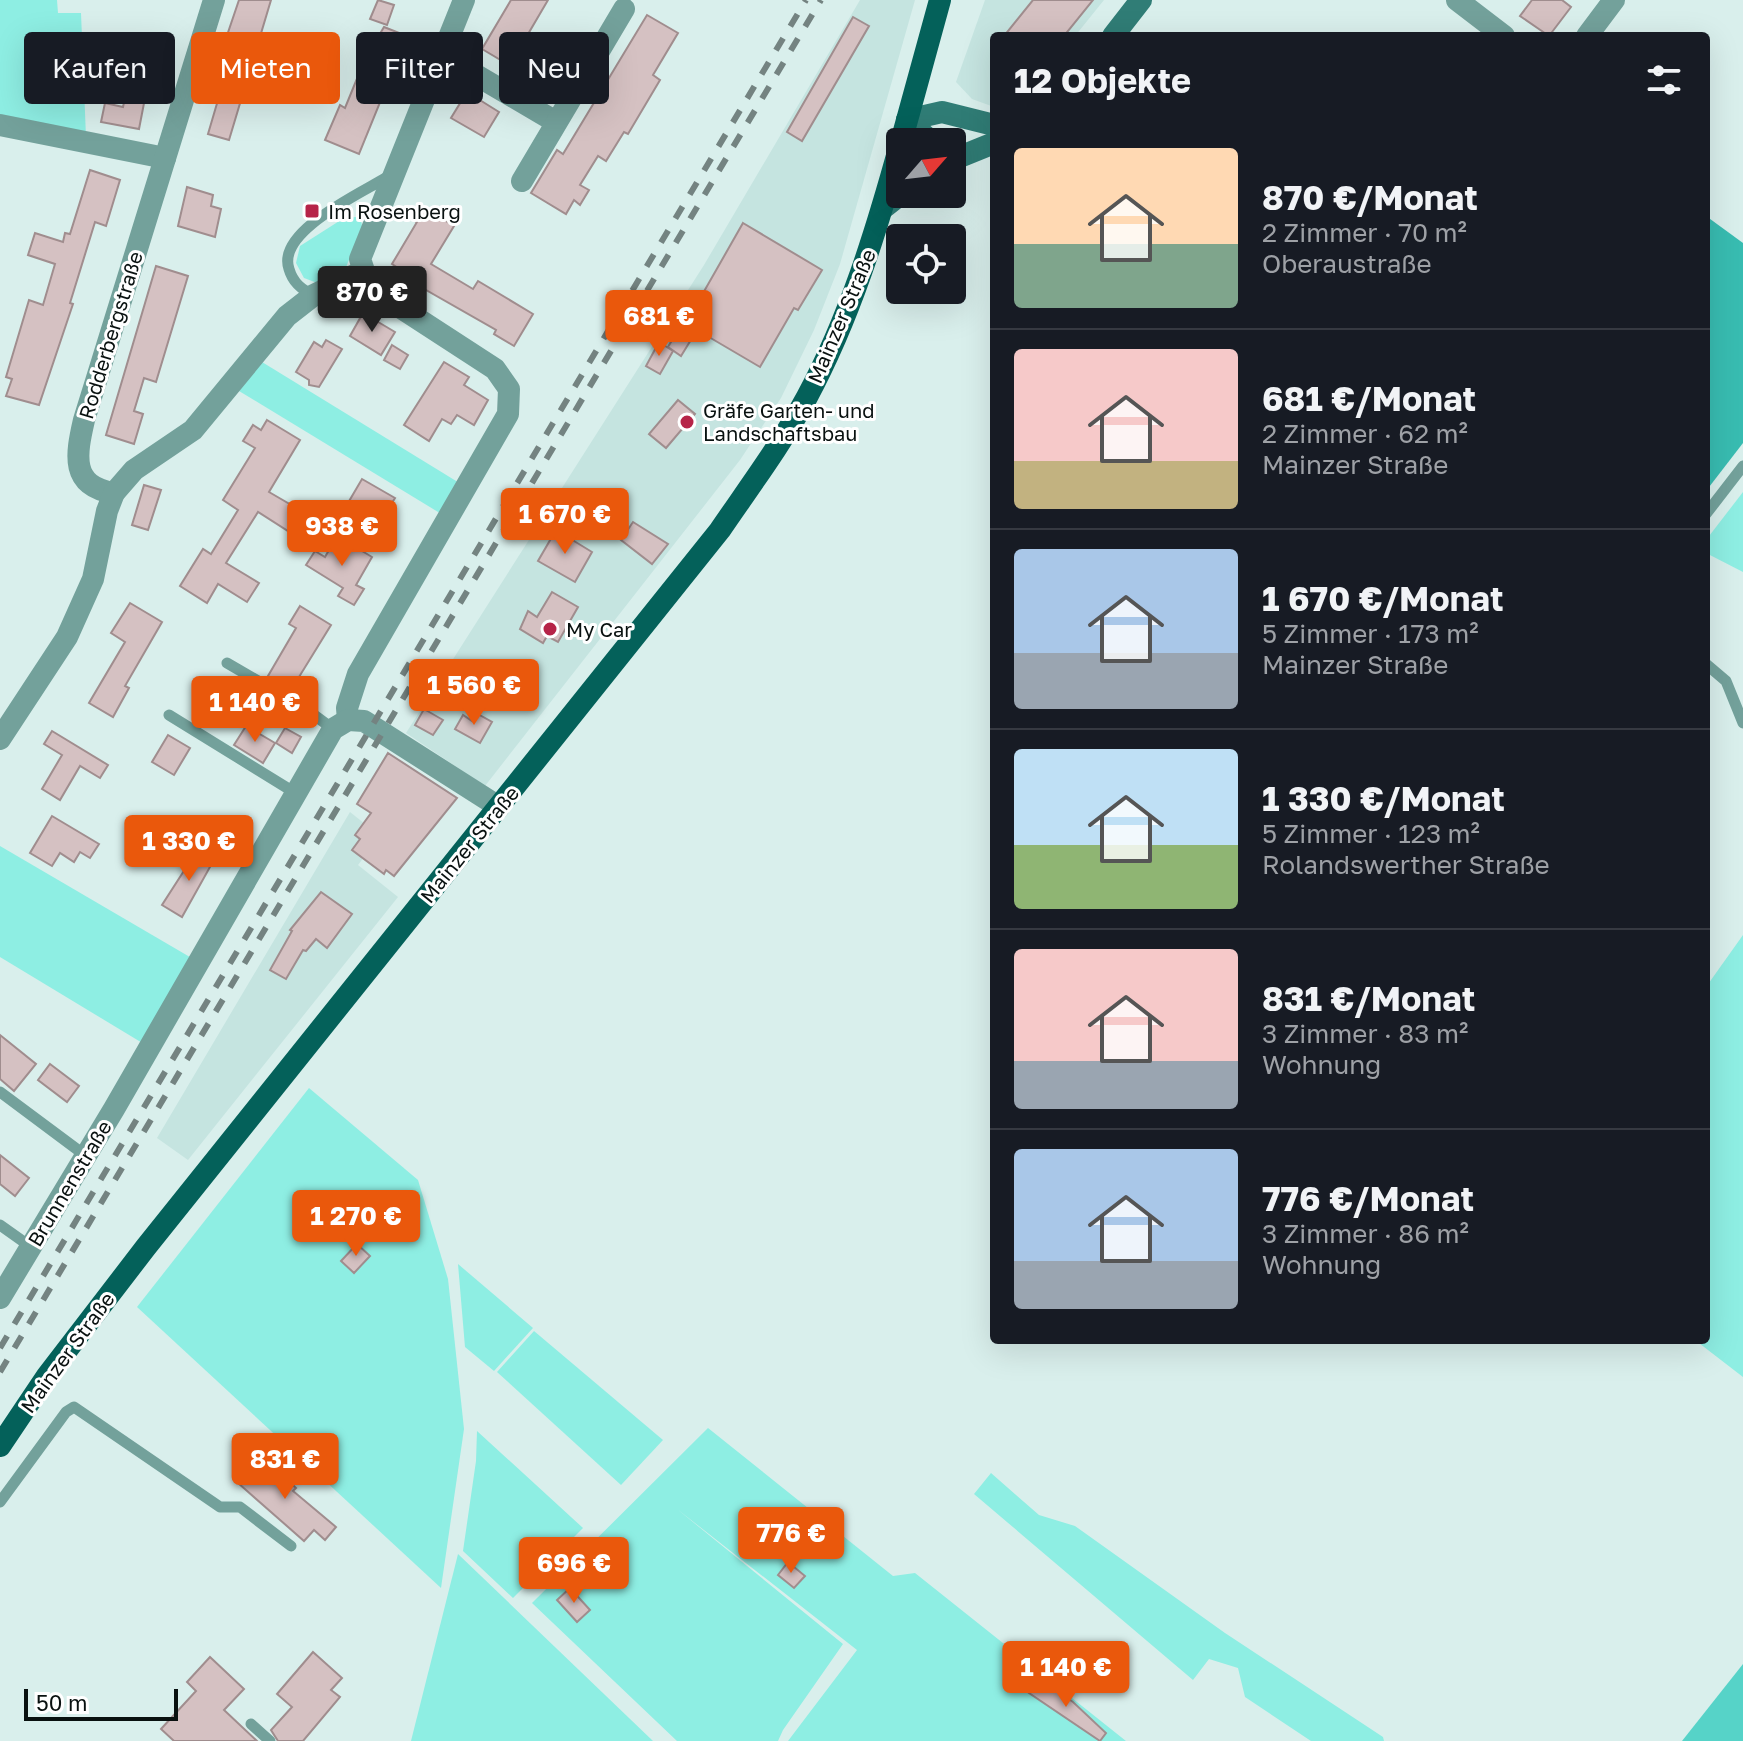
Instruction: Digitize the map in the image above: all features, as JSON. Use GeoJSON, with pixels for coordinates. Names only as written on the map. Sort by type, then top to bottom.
{"type":"FeatureCollection","features":[{"type":"Feature","properties":{"kind":"main road","name":"Mainzer Straße"},"geometry":{"type":"LineString","coordinates":[[905,128],[940,0]]}},
{"type":"Feature","properties":{"kind":"main road"},"geometry":{"type":"LineString","coordinates":[[1116,32],[1141,0]]}},
{"type":"Feature","properties":{"kind":"main road"},"geometry":{"type":"LineString","coordinates":[[916,128],[942,112],[990,124]]}},
{"type":"Feature","properties":{"kind":"main road"},"geometry":{"type":"LineString","coordinates":[[966,151],[990,144]]}},
{"type":"Feature","properties":{"kind":"main road","name":"Mainzer Straße"},"geometry":{"type":"LineString","coordinates":[[0,1446],[47,1376],[146,1247],[720,530],[807,397],[846,313],[886,195]]}},
{"type":"Feature","properties":{"kind":"main road"},"geometry":{"type":"LineString","coordinates":[[882,209],[886,206]]}},
{"type":"Feature","properties":{"kind":"street","name":"Rodderbergstraße"},"geometry":{"type":"LineString","coordinates":[[114,493],[96,490],[81,474],[77,449],[214,0]]}},
{"type":"Feature","properties":{"kind":"street"},"geometry":{"type":"LineString","coordinates":[[451,32],[464,0]]}},
{"type":"Feature","properties":{"kind":"street"},"geometry":{"type":"LineString","coordinates":[[1457,0],[1499,32]]}},
{"type":"Feature","properties":{"kind":"street"},"geometry":{"type":"LineString","coordinates":[[1590,32],[1614,0]]}},
{"type":"Feature","properties":{"kind":"street"},"geometry":{"type":"LineString","coordinates":[[522,181],[624,9]]}},
{"type":"Feature","properties":{"kind":"street"},"geometry":{"type":"LineString","coordinates":[[483,79],[556,122]]}},
{"type":"Feature","properties":{"kind":"street"},"geometry":{"type":"LineString","coordinates":[[0,739],[67,637],[93,579],[107,511],[114,493],[134,470],[193,430],[287,316],[314,295],[363,271],[360,259],[364,244],[423,104]]}},
{"type":"Feature","properties":{"kind":"street"},"geometry":{"type":"LineString","coordinates":[[0,125],[165,158]]}},
{"type":"Feature","properties":{"kind":"street","name":"Brunnenstraße"},"geometry":{"type":"LineString","coordinates":[[0,1298],[340,724],[358,674],[508,414],[509,389],[495,369],[375,291],[363,271]]}},
{"type":"Feature","properties":{"kind":"street"},"geometry":{"type":"LineString","coordinates":[[340,724],[364,721],[499,807]]}},
{"type":"Feature","properties":{"kind":"lane"},"geometry":{"type":"LineString","coordinates":[[314,295],[302,290],[289,273],[290,243],[302,230],[397,171]]}},
{"type":"Feature","properties":{"kind":"lane"},"geometry":{"type":"LineString","coordinates":[[1710,509],[1743,466]]}},
{"type":"Feature","properties":{"kind":"lane"},"geometry":{"type":"LineString","coordinates":[[227,663],[306,709],[340,724]]}},
{"type":"Feature","properties":{"kind":"lane"},"geometry":{"type":"LineString","coordinates":[[1710,667],[1726,681],[1743,723]]}},
{"type":"Feature","properties":{"kind":"lane"},"geometry":{"type":"LineString","coordinates":[[169,715],[297,794]]}},
{"type":"Feature","properties":{"kind":"lane"},"geometry":{"type":"LineString","coordinates":[[0,1092],[86,1156]]}},
{"type":"Feature","properties":{"kind":"lane"},"geometry":{"type":"LineString","coordinates":[[0,1225],[31,1247]]}},
{"type":"Feature","properties":{"kind":"lane"},"geometry":{"type":"LineString","coordinates":[[0,1502],[66,1412],[74,1407],[220,1507],[240,1507],[291,1546]]}},
{"type":"Feature","properties":{"kind":"lane"},"geometry":{"type":"LineString","coordinates":[[251,1724],[270,1741]]}},
{"type":"Feature","properties":{"kind":"shaded area"},"geometry":{"type":"Polygon","coordinates":[[[0,0],[57,0],[58,13],[81,13],[82,32],[24,32],[24,104],[85,104],[86,137],[0,119],[0,0]]]}},
{"type":"Feature","properties":{"kind":"shaded area"},"geometry":{"type":"Polygon","coordinates":[[[860,0],[915,0],[840,264],[814,330],[781,398],[740,460],[485,786],[406,733],[704,265],[860,0]]]}},
{"type":"Feature","properties":{"kind":"shaded area"},"geometry":{"type":"Polygon","coordinates":[[[985,0],[1104,0],[1078,32],[990,32],[990,106],[972,99],[956,82],[985,0]]]}},
{"type":"Feature","properties":{"kind":"shaded area"},"geometry":{"type":"Polygon","coordinates":[[[344,218],[361,220],[362,226],[345,270],[320,284],[304,278],[296,263],[300,246],[344,218]]]}},
{"type":"Feature","properties":{"kind":"shaded area"},"geometry":{"type":"Polygon","coordinates":[[[1710,219],[1743,243],[1743,443],[1710,486],[1710,219]]]}},
{"type":"Feature","properties":{"kind":"shaded area"},"geometry":{"type":"Polygon","coordinates":[[[262,362],[461,484],[443,515],[239,391],[262,362]]]}},
{"type":"Feature","properties":{"kind":"shaded area"},"geometry":{"type":"Polygon","coordinates":[[[1743,492],[1743,572],[1710,555],[1710,535],[1743,492]]]}},
{"type":"Feature","properties":{"kind":"shaded area"},"geometry":{"type":"Polygon","coordinates":[[[350,812],[380,836],[358,865],[398,897],[188,1160],[157,1138],[350,812]]]}},
{"type":"Feature","properties":{"kind":"shaded area"},"geometry":{"type":"Polygon","coordinates":[[[0,846],[195,960],[144,1044],[0,957],[0,846]]]}},
{"type":"Feature","properties":{"kind":"shaded area"},"geometry":{"type":"Polygon","coordinates":[[[1743,935],[1743,1377],[1700,1344],[1710,1344],[1710,981],[1743,935]]]}},
{"type":"Feature","properties":{"kind":"shaded area"},"geometry":{"type":"Polygon","coordinates":[[[309,1088],[418,1180],[448,1279],[464,1429],[441,1588],[137,1307],[309,1088]]]}},
{"type":"Feature","properties":{"kind":"shaded area"},"geometry":{"type":"Polygon","coordinates":[[[458,1264],[533,1328],[494,1371],[465,1347],[458,1264]]]}},
{"type":"Feature","properties":{"kind":"shaded area"},"geometry":{"type":"Polygon","coordinates":[[[534,1331],[663,1440],[621,1485],[497,1372],[534,1331]]]}},
{"type":"Feature","properties":{"kind":"shaded area"},"geometry":{"type":"Polygon","coordinates":[[[708,1428],[893,1576],[915,1573],[1126,1741],[788,1741],[857,1650],[677,1509],[843,1644],[778,1741],[677,1741],[532,1603],[708,1428]]]}},
{"type":"Feature","properties":{"kind":"shaded area"},"geometry":{"type":"Polygon","coordinates":[[[477,1431],[583,1528],[513,1598],[463,1551],[476,1461],[477,1431]]]}},
{"type":"Feature","properties":{"kind":"shaded area"},"geometry":{"type":"Polygon","coordinates":[[[991,1473],[1039,1515],[1075,1526],[1225,1633],[1383,1737],[1384,1741],[1311,1741],[1245,1697],[1238,1668],[1209,1659],[1193,1680],[974,1494],[991,1473]]]}},
{"type":"Feature","properties":{"kind":"shaded area"},"geometry":{"type":"Polygon","coordinates":[[[458,1554],[653,1741],[411,1741],[458,1554]]]}},
{"type":"Feature","properties":{"kind":"shaded area"},"geometry":{"type":"Polygon","coordinates":[[[1743,1664],[1743,1741],[1682,1741],[1743,1664]]]}},
{"type":"Feature","properties":{"kind":"building"},"geometry":{"type":"Polygon","coordinates":[[[239,0],[271,0],[261,32],[228,32],[239,0]]]}},
{"type":"Feature","properties":{"kind":"building"},"geometry":{"type":"Polygon","coordinates":[[[378,0],[394,5],[387,25],[370,19],[378,0]]]}},
{"type":"Feature","properties":{"kind":"building"},"geometry":{"type":"Polygon","coordinates":[[[511,0],[548,0],[529,32],[499,32],[499,59],[483,47],[511,0]]]}},
{"type":"Feature","properties":{"kind":"building"},"geometry":{"type":"Polygon","coordinates":[[[1033,0],[1093,0],[1067,32],[1007,32],[1033,0]]]}},
{"type":"Feature","properties":{"kind":"building"},"geometry":{"type":"Polygon","coordinates":[[[1532,0],[1562,0],[1571,7],[1552,32],[1543,32],[1520,16],[1532,0]]]}},
{"type":"Feature","properties":{"kind":"building"},"geometry":{"type":"Polygon","coordinates":[[[647,15],[678,33],[653,75],[660,80],[628,134],[624,132],[606,161],[598,156],[580,185],[589,190],[580,205],[574,200],[566,214],[531,193],[557,150],[563,154],[593,104],[609,104],[609,78],[647,15]]]}},
{"type":"Feature","properties":{"kind":"building"},"geometry":{"type":"Polygon","coordinates":[[[853,17],[869,26],[802,141],[787,132],[853,17]]]}},
{"type":"Feature","properties":{"kind":"building"},"geometry":{"type":"Polygon","coordinates":[[[356,81],[356,104],[379,104],[359,154],[325,140],[340,105],[345,108],[356,81]]]}},
{"type":"Feature","properties":{"kind":"building"},"geometry":{"type":"Polygon","coordinates":[[[483,102],[499,112],[484,137],[451,118],[460,104],[483,102]]]}},
{"type":"Feature","properties":{"kind":"building"},"geometry":{"type":"Polygon","coordinates":[[[105,104],[123,107],[124,104],[144,104],[139,129],[101,122],[105,104]]]}},
{"type":"Feature","properties":{"kind":"building"},"geometry":{"type":"Polygon","coordinates":[[[217,104],[240,104],[229,140],[208,134],[217,104]]]}},
{"type":"Feature","properties":{"kind":"building"},"geometry":{"type":"Polygon","coordinates":[[[90,170],[120,180],[106,226],[95,222],[70,303],[73,304],[39,405],[6,396],[12,379],[6,377],[29,300],[43,305],[55,264],[28,255],[35,233],[63,242],[65,233],[70,234],[90,170]]]}},
{"type":"Feature","properties":{"kind":"building"},"geometry":{"type":"Polygon","coordinates":[[[187,187],[213,195],[211,206],[221,209],[215,237],[178,226],[187,187]]]}},
{"type":"Feature","properties":{"kind":"building"},"geometry":{"type":"Polygon","coordinates":[[[421,206],[454,226],[431,264],[473,289],[478,281],[533,314],[514,346],[494,334],[496,330],[398,274],[401,270],[392,264],[417,222],[413,220],[421,206]]]}},
{"type":"Feature","properties":{"kind":"building"},"geometry":{"type":"Polygon","coordinates":[[[743,223],[822,270],[798,310],[794,308],[760,367],[697,330],[681,356],[668,347],[683,322],[686,323],[743,223]]]}},
{"type":"Feature","properties":{"kind":"building"},"geometry":{"type":"Polygon","coordinates":[[[156,266],[188,276],[156,382],[144,378],[134,411],[143,414],[134,444],[106,435],[156,266]]]}},
{"type":"Feature","properties":{"kind":"building"},"geometry":{"type":"Polygon","coordinates":[[[363,313],[395,332],[381,355],[350,336],[363,313]]]}},
{"type":"Feature","properties":{"kind":"building"},"geometry":{"type":"Polygon","coordinates":[[[326,340],[342,349],[319,387],[309,385],[309,380],[296,372],[314,342],[322,347],[326,340]]]}},
{"type":"Feature","properties":{"kind":"building"},"geometry":{"type":"Polygon","coordinates":[[[659,342],[673,351],[660,374],[646,366],[659,342]]]}},
{"type":"Feature","properties":{"kind":"building"},"geometry":{"type":"Polygon","coordinates":[[[392,345],[408,355],[400,369],[384,360],[392,345]]]}},
{"type":"Feature","properties":{"kind":"building"},"geometry":{"type":"Polygon","coordinates":[[[444,362],[469,377],[464,385],[488,400],[474,425],[457,415],[451,424],[442,419],[429,441],[404,425],[444,362]]]}},
{"type":"Feature","properties":{"kind":"building"},"geometry":{"type":"Polygon","coordinates":[[[678,400],[695,414],[666,448],[649,434],[678,400]]]}},
{"type":"Feature","properties":{"kind":"building"},"geometry":{"type":"Polygon","coordinates":[[[267,420],[300,440],[269,492],[300,510],[288,531],[258,512],[226,563],[259,583],[247,602],[218,584],[207,603],[180,586],[203,549],[211,554],[238,510],[223,500],[255,448],[243,441],[253,425],[261,430],[267,420]]]}},
{"type":"Feature","properties":{"kind":"building"},"geometry":{"type":"Polygon","coordinates":[[[362,479],[395,498],[380,522],[348,503],[362,479]]]}},
{"type":"Feature","properties":{"kind":"building"},"geometry":{"type":"Polygon","coordinates":[[[144,485],[161,490],[148,530],[132,525],[144,485]]]}},
{"type":"Feature","properties":{"kind":"building"},"geometry":{"type":"Polygon","coordinates":[[[633,522],[668,544],[652,564],[621,540],[633,522]]]}},
{"type":"Feature","properties":{"kind":"building"},"geometry":{"type":"Polygon","coordinates":[[[556,530],[592,552],[575,582],[538,561],[556,530]]]}},
{"type":"Feature","properties":{"kind":"building"},"geometry":{"type":"Polygon","coordinates":[[[337,536],[372,557],[356,585],[364,589],[354,605],[338,596],[343,588],[306,565],[315,551],[325,557],[337,536]]]}},
{"type":"Feature","properties":{"kind":"building"},"geometry":{"type":"Polygon","coordinates":[[[552,592],[578,607],[558,642],[547,636],[543,643],[520,629],[528,611],[537,617],[552,592]]]}},
{"type":"Feature","properties":{"kind":"building"},"geometry":{"type":"Polygon","coordinates":[[[130,603],[162,622],[125,686],[129,688],[113,717],[89,703],[125,642],[111,633],[130,603]]]}},
{"type":"Feature","properties":{"kind":"building"},"geometry":{"type":"Polygon","coordinates":[[[300,606],[331,625],[291,690],[268,676],[296,628],[289,624],[300,606]]]}},
{"type":"Feature","properties":{"kind":"building"},"geometry":{"type":"Polygon","coordinates":[[[424,709],[443,720],[433,735],[415,725],[424,709]]]}},
{"type":"Feature","properties":{"kind":"building"},"geometry":{"type":"Polygon","coordinates":[[[476,713],[492,722],[480,743],[455,729],[463,715],[472,721],[476,713]]]}},
{"type":"Feature","properties":{"kind":"building"},"geometry":{"type":"Polygon","coordinates":[[[246,726],[275,743],[263,763],[234,745],[246,726]]]}},
{"type":"Feature","properties":{"kind":"building"},"geometry":{"type":"Polygon","coordinates":[[[285,728],[301,737],[292,753],[276,743],[285,728]]]}},
{"type":"Feature","properties":{"kind":"building"},"geometry":{"type":"Polygon","coordinates":[[[52,731],[108,765],[100,778],[80,766],[60,800],[42,789],[62,755],[44,744],[52,731]]]}},
{"type":"Feature","properties":{"kind":"building"},"geometry":{"type":"Polygon","coordinates":[[[168,735],[190,748],[174,775],[152,762],[168,735]]]}},
{"type":"Feature","properties":{"kind":"building"},"geometry":{"type":"Polygon","coordinates":[[[388,753],[457,798],[394,876],[386,870],[384,874],[352,850],[360,839],[355,835],[371,813],[357,804],[388,753]]]}},
{"type":"Feature","properties":{"kind":"building"},"geometry":{"type":"Polygon","coordinates":[[[52,816],[99,844],[90,858],[80,852],[74,862],[60,853],[52,866],[30,853],[52,816]]]}},
{"type":"Feature","properties":{"kind":"building"},"geometry":{"type":"Polygon","coordinates":[[[198,849],[215,858],[182,917],[162,905],[198,849]]]}},
{"type":"Feature","properties":{"kind":"building"},"geometry":{"type":"Polygon","coordinates":[[[321,892],[352,914],[327,948],[316,939],[306,951],[303,950],[286,979],[270,970],[290,930],[321,892]]]}},
{"type":"Feature","properties":{"kind":"building"},"geometry":{"type":"Polygon","coordinates":[[[0,1035],[36,1064],[14,1091],[0,1079],[0,1035]]]}},
{"type":"Feature","properties":{"kind":"building"},"geometry":{"type":"Polygon","coordinates":[[[50,1064],[79,1086],[67,1102],[38,1080],[50,1064]]]}},
{"type":"Feature","properties":{"kind":"building"},"geometry":{"type":"Polygon","coordinates":[[[0,1155],[29,1178],[15,1196],[0,1184],[0,1155]]]}},
{"type":"Feature","properties":{"kind":"building"},"geometry":{"type":"Polygon","coordinates":[[[357,1244],[370,1256],[354,1273],[341,1261],[357,1244]]]}},
{"type":"Feature","properties":{"kind":"building"},"geometry":{"type":"Polygon","coordinates":[[[263,1457],[296,1488],[293,1491],[336,1527],[325,1540],[314,1530],[304,1541],[238,1483],[263,1457]]]}},
{"type":"Feature","properties":{"kind":"building"},"geometry":{"type":"Polygon","coordinates":[[[788,1562],[805,1576],[794,1588],[778,1575],[788,1562]]]}},
{"type":"Feature","properties":{"kind":"building"},"geometry":{"type":"Polygon","coordinates":[[[570,1588],[590,1610],[577,1622],[557,1600],[570,1588]]]}},
{"type":"Feature","properties":{"kind":"building"},"geometry":{"type":"Polygon","coordinates":[[[313,1652],[342,1678],[331,1690],[340,1697],[303,1741],[278,1741],[271,1730],[292,1707],[277,1694],[313,1652]]]}},
{"type":"Feature","properties":{"kind":"building"},"geometry":{"type":"Polygon","coordinates":[[[210,1657],[244,1689],[224,1710],[257,1741],[174,1741],[161,1729],[196,1691],[187,1682],[210,1657]]]}},
{"type":"Feature","properties":{"kind":"building"},"geometry":{"type":"Polygon","coordinates":[[[1040,1679],[1073,1702],[1106,1733],[1100,1741],[1029,1693],[1040,1679]]]}},
{"type":"Feature","properties":{"kind":"railway"},"geometry":{"type":"LineString","coordinates":[[0,1348],[806,0]]}},
{"type":"Feature","properties":{"kind":"railway"},"geometry":{"type":"LineString","coordinates":[[0,1372],[821,0]]}},
{"type":"Feature","properties":{"kind":"place","name":"Im Rosenberg"},"geometry":{"type":"Point","coordinates":[312,211]}},
{"type":"Feature","properties":{"kind":"place","name":"Gräfe Garten- und Landschaftsbau"},"geometry":{"type":"Point","coordinates":[687,422]}},
{"type":"Feature","properties":{"kind":"place","name":"My Car"},"geometry":{"type":"Point","coordinates":[550,629]}}]}
